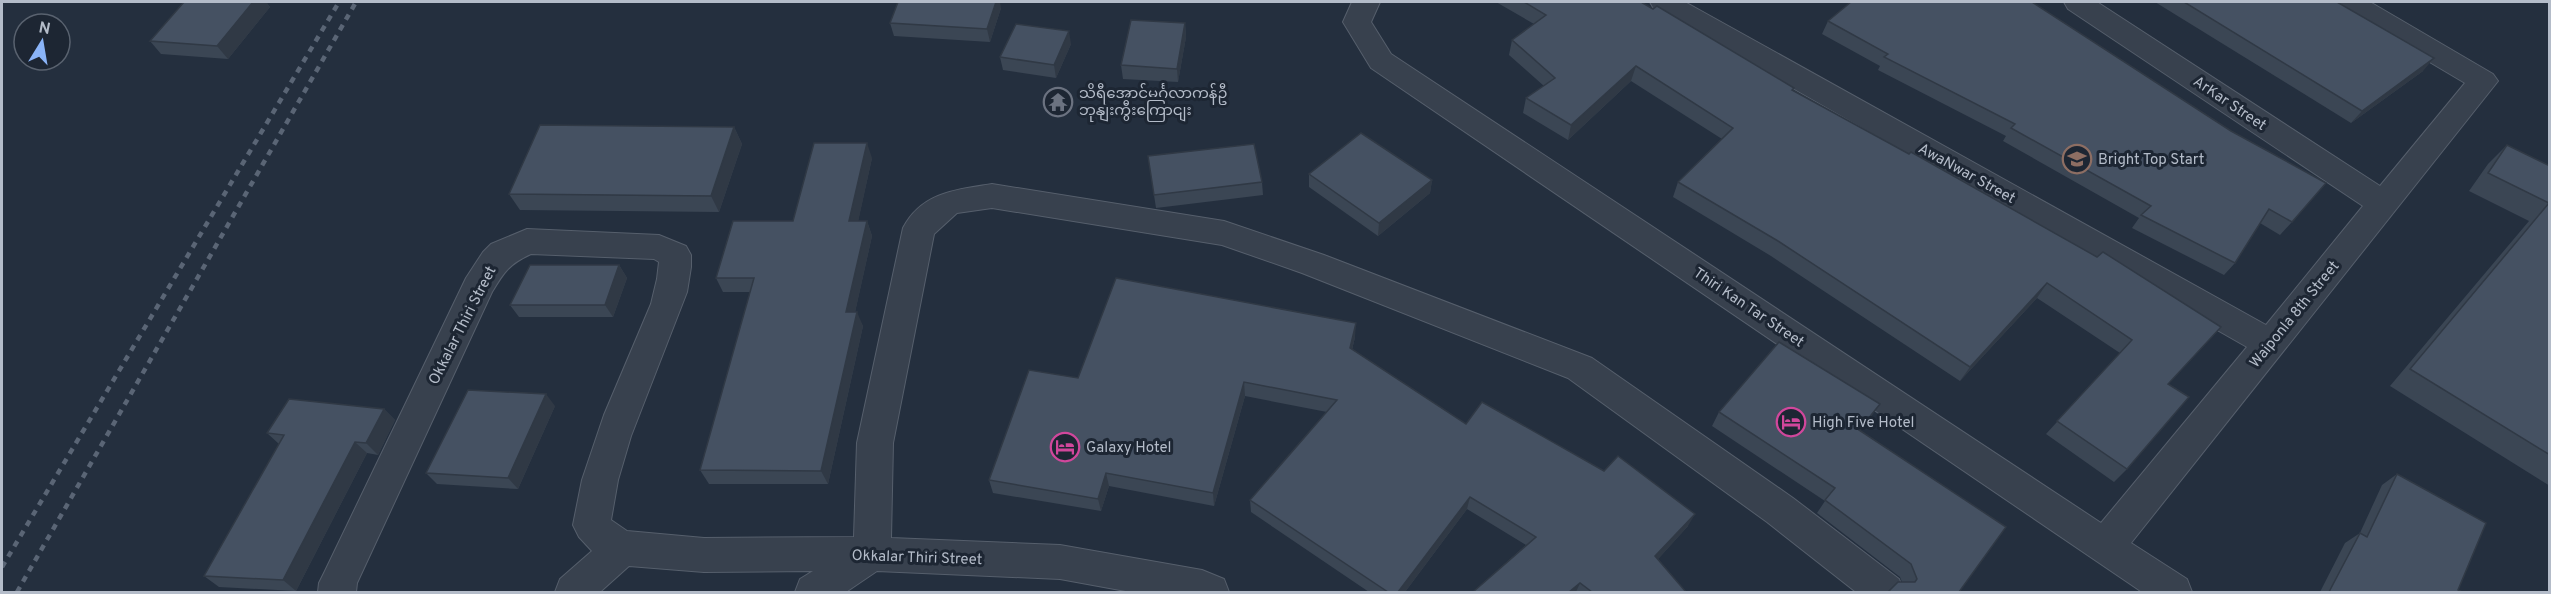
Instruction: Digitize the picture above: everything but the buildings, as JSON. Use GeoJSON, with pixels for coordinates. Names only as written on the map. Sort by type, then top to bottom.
{"type":"FeatureCollection","features":[{"type":"Feature","properties":{"kind":"street","name":"Thiri Kan Tar Street"},"geometry":{"type":"LineString","coordinates":[[1366,2],[1357,22],[1380,61],[2173,592]]}},
{"type":"Feature","properties":{"kind":"street","name":"AwaNwar Street"},"geometry":{"type":"LineString","coordinates":[[1664,2],[2271,344]]}},
{"type":"Feature","properties":{"kind":"street","name":"ArKar Street"},"geometry":{"type":"LineString","coordinates":[[2078,2],[2383,204]]}},
{"type":"Feature","properties":{"kind":"street","name":"Waiponla 8th Street"},"geometry":{"type":"LineString","coordinates":[[2105,547],[2483,81],[2350,2]]}},
{"type":"Feature","properties":{"kind":"street"},"geometry":{"type":"LineString","coordinates":[[814,592],[872,554],[875,443],[919,228],[948,203],[992,196],[1224,233],[1313,264],[1580,368],[1780,510],[1885,592]]}},
{"type":"Feature","properties":{"kind":"street","name":"Okkalar Thiri Street"},"geometry":{"type":"LineString","coordinates":[[337,592],[338,583],[478,287],[494,261],[502,253],[527,241],[659,247],[675,255],[676,268],[666,304],[619,421],[595,497],[592,525],[604,538],[622,548],[704,555],[872,554],[1060,562],[1202,588],[1210,592]]}},
{"type":"Feature","properties":{"kind":"street"},"geometry":{"type":"LineString","coordinates":[[574,592],[622,548]]}},
{"type":"Feature","properties":{"kind":"railway"},"geometry":{"type":"LineString","coordinates":[[2,567],[339,2]]}},
{"type":"Feature","properties":{"kind":"railway"},"geometry":{"type":"LineString","coordinates":[[17,592],[356,2]]}},
{"type":"Feature","properties":{"kind":"place","name":"သိရီအောင်မင်္ဂလာကန်ဦ ဘုနျးကွီးကြောငျး"},"geometry":{"type":"Point","coordinates":[1058,102]}},
{"type":"Feature","properties":{"kind":"place","name":"Bright Top Start"},"geometry":{"type":"Point","coordinates":[2077,159]}},
{"type":"Feature","properties":{"kind":"place","name":"High Five Hotel"},"geometry":{"type":"Point","coordinates":[1791,422]}},
{"type":"Feature","properties":{"kind":"place","name":"Galaxy Hotel"},"geometry":{"type":"Point","coordinates":[1065,447]}}]}
